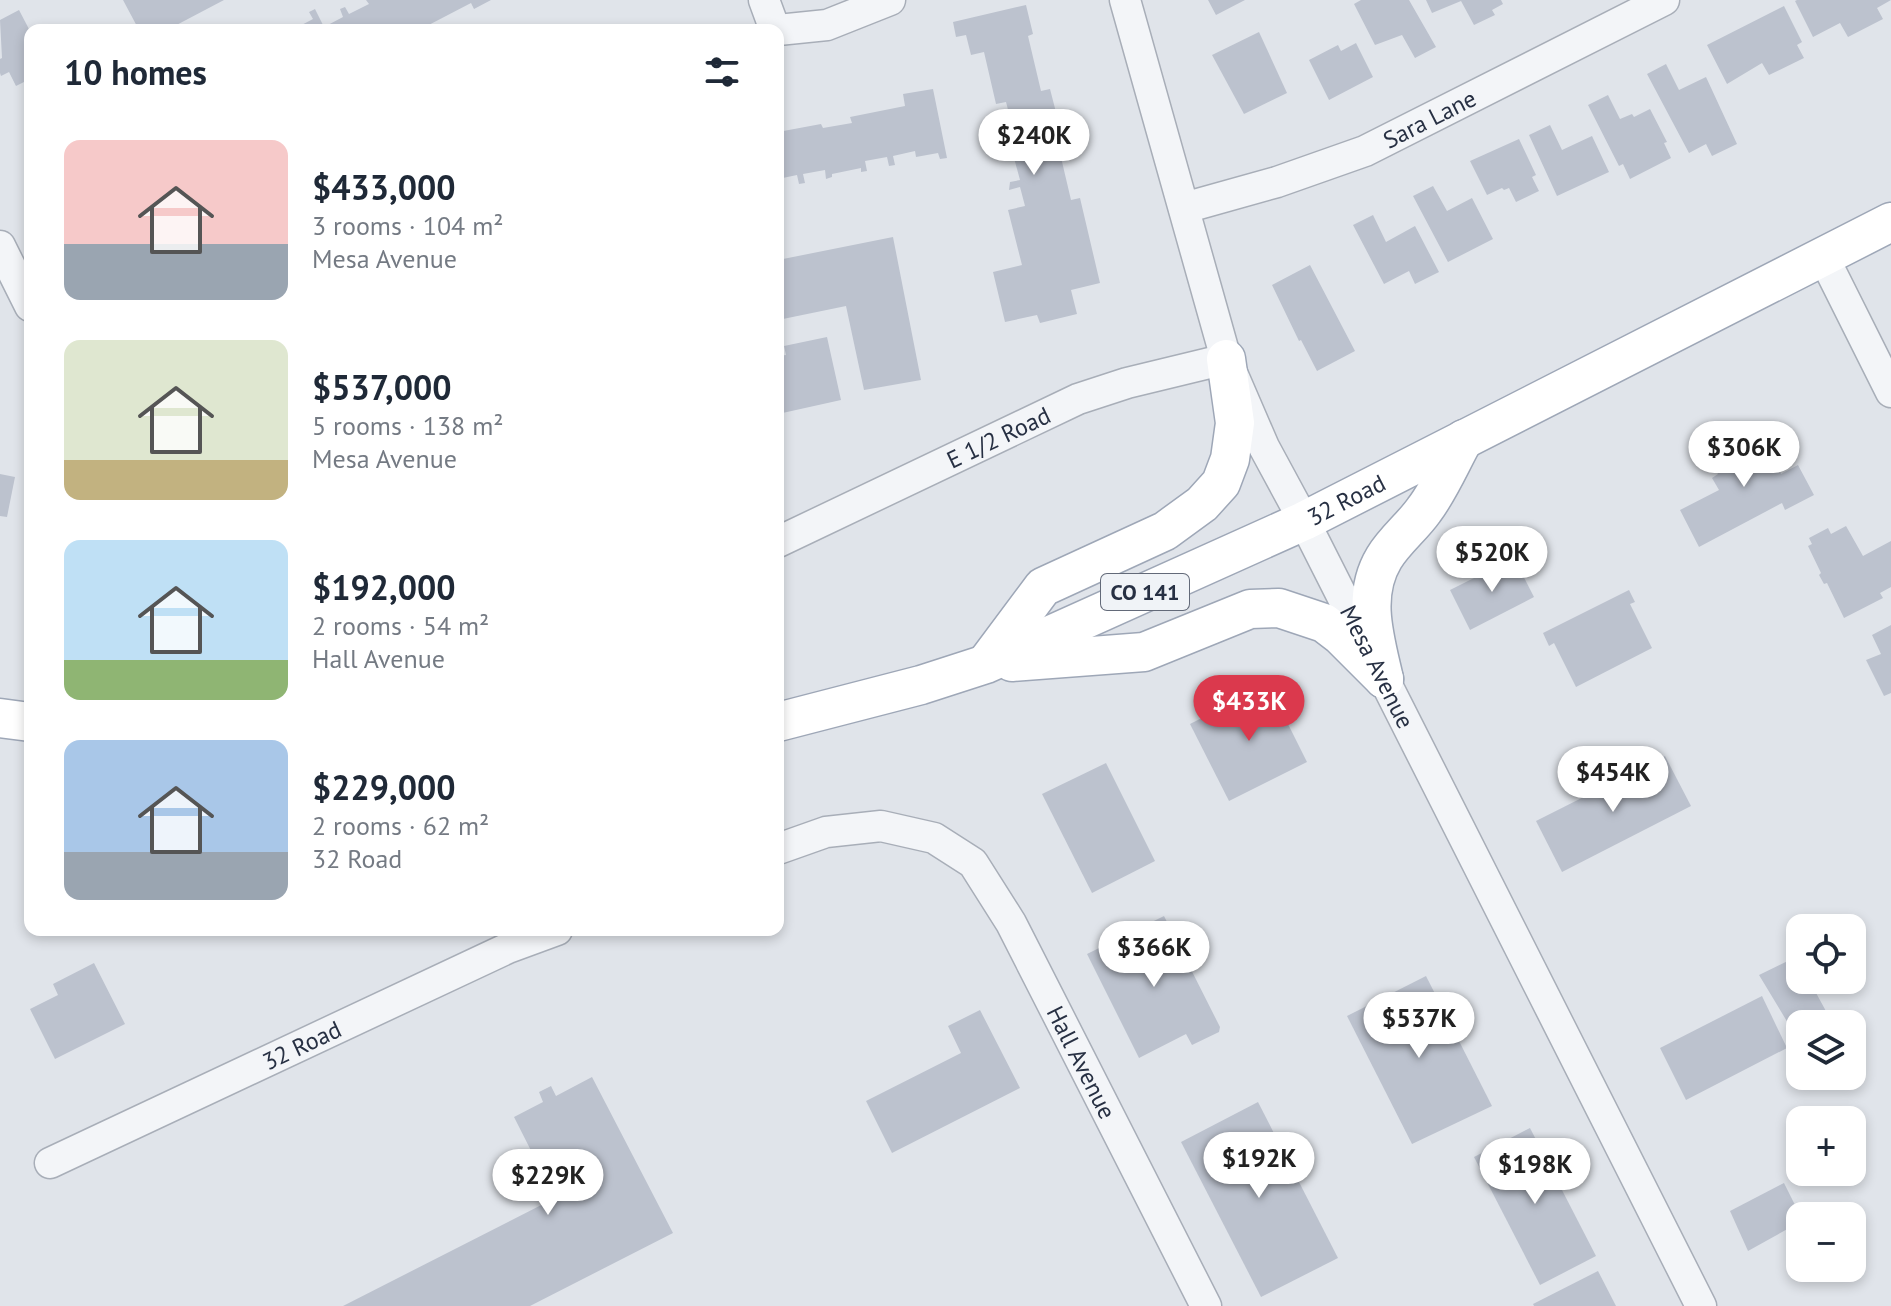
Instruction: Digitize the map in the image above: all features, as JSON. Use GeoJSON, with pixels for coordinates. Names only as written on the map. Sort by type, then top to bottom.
{"type":"FeatureCollection","features":[{"type":"Feature","properties":{"kind":"main road","name":"32 Road"},"geometry":{"type":"LineString","coordinates":[[784,720],[921,685],[986,664],[1304,521],[1891,222]]}},
{"type":"Feature","properties":{"kind":"main road"},"geometry":{"type":"LineString","coordinates":[[986,664],[1043,587],[1165,531],[1202,504],[1221,483],[1230,459],[1235,423],[1226,359]]}},
{"type":"Feature","properties":{"kind":"main road"},"geometry":{"type":"LineString","coordinates":[[1384,679],[1372,625],[1371,601],[1375,578],[1384,558],[1425,509],[1464,439]]}},
{"type":"Feature","properties":{"kind":"main road"},"geometry":{"type":"LineString","coordinates":[[986,664],[1144,652],[1250,609],[1279,608],[1324,623],[1384,679]]}},
{"type":"Feature","properties":{"kind":"main road"},"geometry":{"type":"LineString","coordinates":[[0,718],[24,721]]}},
{"type":"Feature","properties":{"kind":"street"},"geometry":{"type":"LineString","coordinates":[[764,0],[774,24]]}},
{"type":"Feature","properties":{"kind":"street"},"geometry":{"type":"LineString","coordinates":[[784,29],[827,25],[890,0]]}},
{"type":"Feature","properties":{"kind":"street","name":"Mesa Avenue"},"geometry":{"type":"LineString","coordinates":[[1125,0],[1226,359],[1264,447],[1701,1306]]}},
{"type":"Feature","properties":{"kind":"street","name":"Sara Lane"},"geometry":{"type":"LineString","coordinates":[[1184,208],[1277,182],[1365,151],[1664,0]]}},
{"type":"Feature","properties":{"kind":"street"},"geometry":{"type":"LineString","coordinates":[[0,246],[24,294]]}},
{"type":"Feature","properties":{"kind":"street"},"geometry":{"type":"LineString","coordinates":[[1823,256],[1891,392]]}},
{"type":"Feature","properties":{"kind":"street","name":"E 1/2 Road"},"geometry":{"type":"LineString","coordinates":[[784,539],[1078,399],[1127,383],[1226,359]]}},
{"type":"Feature","properties":{"kind":"street","name":"Hall Avenue"},"geometry":{"type":"LineString","coordinates":[[784,847],[826,832],[881,826],[934,838],[973,863],[1011,923],[1206,1306]]}},
{"type":"Feature","properties":{"kind":"street","name":"32 Road"},"geometry":{"type":"LineString","coordinates":[[50,1163],[507,939]]}},
{"type":"Feature","properties":{"kind":"building"},"geometry":{"type":"Polygon","coordinates":[[[123,0],[224,0],[178,24],[136,24],[123,0]]]}},
{"type":"Feature","properties":{"kind":"building"},"geometry":{"type":"Polygon","coordinates":[[[366,0],[491,0],[474,9],[471,3],[431,24],[330,24],[343,17],[340,9],[345,7],[349,14],[369,4],[366,0]]]}},
{"type":"Feature","properties":{"kind":"building"},"geometry":{"type":"Polygon","coordinates":[[[1208,0],[1245,0],[1216,15],[1208,0]]]}},
{"type":"Feature","properties":{"kind":"building"},"geometry":{"type":"Polygon","coordinates":[[[1361,0],[1409,0],[1436,47],[1415,58],[1402,35],[1375,45],[1354,4],[1361,0]]]}},
{"type":"Feature","properties":{"kind":"building"},"geometry":{"type":"Polygon","coordinates":[[[1426,0],[1501,0],[1503,4],[1492,10],[1495,15],[1474,25],[1461,1],[1432,13],[1426,0]]]}},
{"type":"Feature","properties":{"kind":"building"},"geometry":{"type":"Polygon","coordinates":[[[1797,0],[1891,0],[1877,8],[1883,19],[1848,37],[1840,23],[1813,37],[1797,0]]]}},
{"type":"Feature","properties":{"kind":"building"},"geometry":{"type":"Polygon","coordinates":[[[1026,5],[1033,34],[1028,36],[1041,91],[1050,89],[1065,147],[1059,149],[1071,200],[1080,198],[1100,283],[1071,290],[1077,314],[1040,323],[1037,315],[1005,322],[993,272],[1022,265],[1008,210],[1025,206],[1020,187],[1009,190],[1010,182],[1020,180],[1014,158],[1021,157],[1015,132],[1005,135],[1003,127],[1012,125],[1006,102],[996,104],[984,52],[971,55],[966,35],[956,37],[953,22],[1026,5]]]}},
{"type":"Feature","properties":{"kind":"building"},"geometry":{"type":"Polygon","coordinates":[[[1784,6],[1802,42],[1797,45],[1804,58],[1769,75],[1762,63],[1727,84],[1707,45],[1784,6]]]}},
{"type":"Feature","properties":{"kind":"building"},"geometry":{"type":"Polygon","coordinates":[[[315,9],[322,24],[303,24],[313,19],[309,12],[315,9]]]}},
{"type":"Feature","properties":{"kind":"building"},"geometry":{"type":"Polygon","coordinates":[[[19,10],[26,24],[24,82],[16,86],[9,72],[1,76],[0,73],[0,20],[19,10]]]}},
{"type":"Feature","properties":{"kind":"building"},"geometry":{"type":"Polygon","coordinates":[[[1259,32],[1287,93],[1244,114],[1212,55],[1259,32]]]}},
{"type":"Feature","properties":{"kind":"building"},"geometry":{"type":"Polygon","coordinates":[[[1356,43],[1373,77],[1329,100],[1309,60],[1338,45],[1341,51],[1356,43]]]}},
{"type":"Feature","properties":{"kind":"building"},"geometry":{"type":"Polygon","coordinates":[[[1666,64],[1679,90],[1706,77],[1737,144],[1712,156],[1706,144],[1689,153],[1647,74],[1666,64]]]}},
{"type":"Feature","properties":{"kind":"building"},"geometry":{"type":"Polygon","coordinates":[[[933,89],[947,158],[940,159],[938,153],[916,157],[915,151],[893,156],[895,165],[889,166],[887,157],[865,161],[867,171],[861,172],[861,168],[832,174],[826,179],[825,170],[803,174],[805,183],[799,184],[797,175],[784,178],[784,131],[821,124],[823,128],[852,123],[850,117],[905,106],[903,94],[933,89]]]}},
{"type":"Feature","properties":{"kind":"building"},"geometry":{"type":"Polygon","coordinates":[[[1608,95],[1620,119],[1632,114],[1634,117],[1650,109],[1667,142],[1664,143],[1671,158],[1630,179],[1623,164],[1619,166],[1588,105],[1608,95]]]}},
{"type":"Feature","properties":{"kind":"building"},"geometry":{"type":"Polygon","coordinates":[[[1550,125],[1562,150],[1592,136],[1609,172],[1557,196],[1529,135],[1550,125]]]}},
{"type":"Feature","properties":{"kind":"building"},"geometry":{"type":"Polygon","coordinates":[[[1519,139],[1536,175],[1532,177],[1539,191],[1516,202],[1509,188],[1487,195],[1470,161],[1519,139]]]}},
{"type":"Feature","properties":{"kind":"building"},"geometry":{"type":"Polygon","coordinates":[[[1433,186],[1447,211],[1472,198],[1493,239],[1448,262],[1413,196],[1433,186]]]}},
{"type":"Feature","properties":{"kind":"building"},"geometry":{"type":"Polygon","coordinates":[[[1373,215],[1386,242],[1415,226],[1439,272],[1415,284],[1409,271],[1384,284],[1353,225],[1373,215]]]}},
{"type":"Feature","properties":{"kind":"building"},"geometry":{"type":"Polygon","coordinates":[[[893,237],[921,380],[864,390],[846,306],[784,319],[784,259],[893,237]]]}},
{"type":"Feature","properties":{"kind":"building"},"geometry":{"type":"Polygon","coordinates":[[[1310,265],[1355,351],[1317,371],[1272,285],[1310,265]]]}},
{"type":"Feature","properties":{"kind":"building"},"geometry":{"type":"Polygon","coordinates":[[[827,337],[841,400],[784,413],[784,346],[827,337]]]}},
{"type":"Feature","properties":{"kind":"building"},"geometry":{"type":"Polygon","coordinates":[[[1758,429],[1781,474],[1798,465],[1814,495],[1785,510],[1782,503],[1699,547],[1680,510],[1719,490],[1712,478],[1718,474],[1708,456],[1758,429]]]}},
{"type":"Feature","properties":{"kind":"building"},"geometry":{"type":"Polygon","coordinates":[[[0,474],[15,477],[7,517],[0,516],[0,474]]]}},
{"type":"Feature","properties":{"kind":"building"},"geometry":{"type":"Polygon","coordinates":[[[1846,526],[1863,556],[1891,541],[1891,587],[1880,593],[1883,598],[1844,618],[1827,583],[1824,584],[1819,575],[1821,573],[1808,546],[1812,544],[1809,538],[1828,528],[1831,534],[1846,526]]]}},
{"type":"Feature","properties":{"kind":"building"},"geometry":{"type":"Polygon","coordinates":[[[1514,558],[1534,597],[1470,630],[1450,590],[1514,558]]]}},
{"type":"Feature","properties":{"kind":"building"},"geometry":{"type":"Polygon","coordinates":[[[1629,590],[1635,602],[1630,604],[1652,648],[1576,687],[1554,643],[1549,646],[1543,633],[1629,590]]]}},
{"type":"Feature","properties":{"kind":"building"},"geometry":{"type":"Polygon","coordinates":[[[1891,625],[1891,693],[1884,696],[1866,660],[1881,654],[1872,635],[1891,625]]]}},
{"type":"Feature","properties":{"kind":"building"},"geometry":{"type":"Polygon","coordinates":[[[1268,684],[1307,762],[1229,801],[1190,724],[1268,684]]]}},
{"type":"Feature","properties":{"kind":"building"},"geometry":{"type":"Polygon","coordinates":[[[1665,756],[1691,806],[1562,872],[1536,821],[1665,756]]]}},
{"type":"Feature","properties":{"kind":"building"},"geometry":{"type":"Polygon","coordinates":[[[1106,763],[1155,861],[1092,893],[1042,794],[1106,763]]]}},
{"type":"Feature","properties":{"kind":"building"},"geometry":{"type":"Polygon","coordinates":[[[1164,916],[1220,1027],[1219,1032],[1192,1045],[1186,1034],[1139,1058],[1087,954],[1164,916]]]}},
{"type":"Feature","properties":{"kind":"building"},"geometry":{"type":"Polygon","coordinates":[[[1786,962],[1786,994],[1817,994],[1825,1010],[1786,1010],[1786,1020],[1759,975],[1786,962]]]}},
{"type":"Feature","properties":{"kind":"building"},"geometry":{"type":"Polygon","coordinates":[[[94,963],[125,1024],[55,1059],[30,1009],[58,995],[53,984],[94,963]]]}},
{"type":"Feature","properties":{"kind":"building"},"geometry":{"type":"Polygon","coordinates":[[[1426,976],[1492,1106],[1412,1144],[1347,1016],[1426,976]]]}},
{"type":"Feature","properties":{"kind":"building"},"geometry":{"type":"Polygon","coordinates":[[[1762,996],[1786,1046],[1686,1100],[1660,1048],[1762,996]]]}},
{"type":"Feature","properties":{"kind":"building"},"geometry":{"type":"Polygon","coordinates":[[[980,1010],[1020,1088],[892,1153],[866,1101],[961,1053],[948,1026],[980,1010]]]}},
{"type":"Feature","properties":{"kind":"building"},"geometry":{"type":"Polygon","coordinates":[[[592,1077],[673,1233],[530,1306],[343,1306],[555,1198],[514,1117],[543,1102],[539,1092],[551,1086],[556,1096],[592,1077]]]}},
{"type":"Feature","properties":{"kind":"building"},"geometry":{"type":"Polygon","coordinates":[[[1258,1102],[1338,1258],[1261,1297],[1181,1142],[1258,1102]]]}},
{"type":"Feature","properties":{"kind":"building"},"geometry":{"type":"Polygon","coordinates":[[[1530,1128],[1596,1256],[1540,1285],[1474,1157],[1530,1128]]]}},
{"type":"Feature","properties":{"kind":"building"},"geometry":{"type":"Polygon","coordinates":[[[1784,1183],[1794,1202],[1786,1202],[1786,1230],[1748,1251],[1730,1211],[1784,1183]]]}},
{"type":"Feature","properties":{"kind":"building"},"geometry":{"type":"Polygon","coordinates":[[[1598,1271],[1616,1306],[1534,1306],[1533,1304],[1598,1271]]]}}]}
